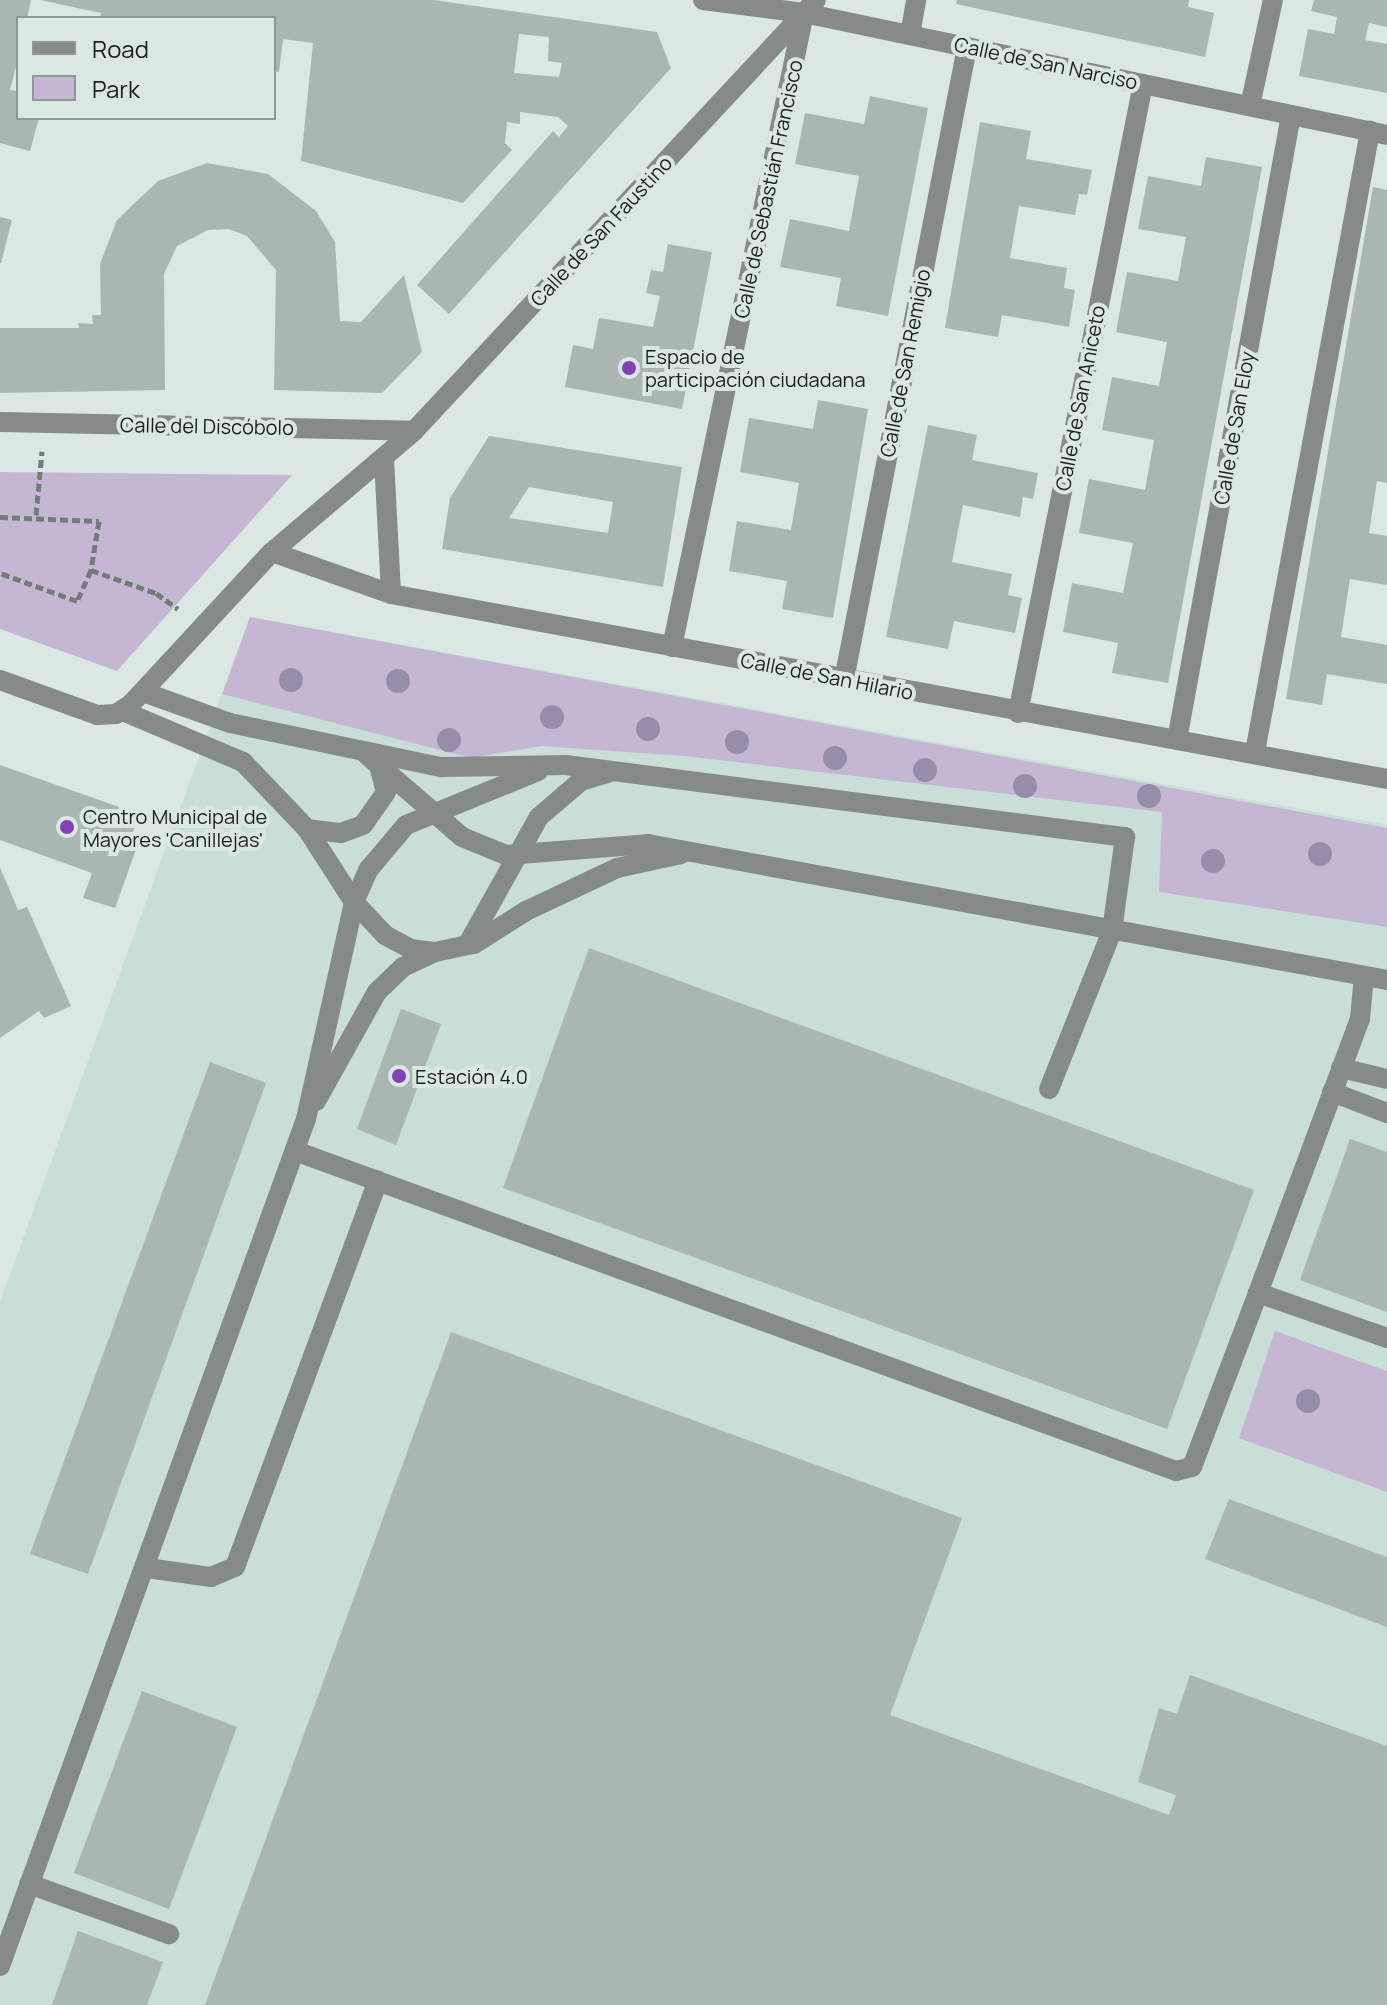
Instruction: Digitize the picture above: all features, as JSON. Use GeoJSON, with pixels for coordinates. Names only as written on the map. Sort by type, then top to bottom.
{"type":"FeatureCollection","features":[{"type":"Feature","properties":{"kind":"street","name":"Calle de San Narciso"},"geometry":{"type":"LineString","coordinates":[[703,0],[810,6],[910,35],[1378,133]]}},
{"type":"Feature","properties":{"kind":"street"},"geometry":{"type":"LineString","coordinates":[[910,35],[916,0]]}},
{"type":"Feature","properties":{"kind":"street"},"geometry":{"type":"LineString","coordinates":[[1250,106],[1273,0]]}},
{"type":"Feature","properties":{"kind":"street","name":"Calle de San Faustino"},"geometry":{"type":"LineString","coordinates":[[123,711],[272,552],[414,431],[810,6]]}},
{"type":"Feature","properties":{"kind":"street","name":"Calle de Sebastián Francisco"},"geometry":{"type":"LineString","coordinates":[[672,647],[810,6]]}},
{"type":"Feature","properties":{"kind":"street","name":"Calle de San Remigio"},"geometry":{"type":"LineString","coordinates":[[844,680],[967,47]]}},
{"type":"Feature","properties":{"kind":"street","name":"Calle de San Aniceto"},"geometry":{"type":"LineString","coordinates":[[1018,713],[1143,84]]}},
{"type":"Feature","properties":{"kind":"street","name":"Calle de San Eloy"},"geometry":{"type":"LineString","coordinates":[[1177,740],[1291,115]]}},
{"type":"Feature","properties":{"kind":"street"},"geometry":{"type":"LineString","coordinates":[[1255,752],[1378,133]]}},
{"type":"Feature","properties":{"kind":"street","name":"Calle del Discóbolo"},"geometry":{"type":"LineString","coordinates":[[0,422],[414,431]]}},
{"type":"Feature","properties":{"kind":"street"},"geometry":{"type":"LineString","coordinates":[[384,459],[391,594]]}},
{"type":"Feature","properties":{"kind":"street","name":"Calle de San Hilario"},"geometry":{"type":"LineString","coordinates":[[272,552],[391,594],[1018,713],[1255,752],[1387,779]]}},
{"type":"Feature","properties":{"kind":"street"},"geometry":{"type":"LineString","coordinates":[[0,680],[97,715],[123,711],[231,754],[307,829],[354,902],[385,935],[411,949],[435,952],[456,950],[606,872],[691,852]]}},
{"type":"Feature","properties":{"kind":"street"},"geometry":{"type":"LineString","coordinates":[[143,692],[230,723],[466,769],[566,765],[1125,837],[1112,931],[1049,1089]]}},
{"type":"Feature","properties":{"kind":"street"},"geometry":{"type":"LineString","coordinates":[[350,747],[377,761],[435,813],[479,846],[516,855],[625,844],[691,852],[1387,980]]}},
{"type":"Feature","properties":{"kind":"street"},"geometry":{"type":"LineString","coordinates":[[307,829],[341,833],[371,817],[386,792],[387,780],[377,761]]}},
{"type":"Feature","properties":{"kind":"street"},"geometry":{"type":"LineString","coordinates":[[0,1966],[147,1568],[306,1119],[354,902],[388,842],[406,825],[528,774],[566,765]]}},
{"type":"Feature","properties":{"kind":"street"},"geometry":{"type":"LineString","coordinates":[[456,950],[480,928],[516,855],[539,817],[568,790],[599,774],[624,771]]}},
{"type":"Feature","properties":{"kind":"street"},"geometry":{"type":"LineString","coordinates":[[306,1119],[377,992],[403,967],[435,952]]}},
{"type":"Feature","properties":{"kind":"street"},"geometry":{"type":"LineString","coordinates":[[295,1151],[1176,1471],[1192,1467],[1360,1019],[1364,976]]}},
{"type":"Feature","properties":{"kind":"street"},"geometry":{"type":"LineString","coordinates":[[1341,1068],[1387,1079]]}},
{"type":"Feature","properties":{"kind":"street"},"geometry":{"type":"LineString","coordinates":[[1332,1092],[1387,1113]]}},
{"type":"Feature","properties":{"kind":"street"},"geometry":{"type":"LineString","coordinates":[[147,1568],[211,1577],[235,1567],[378,1181]]}},
{"type":"Feature","properties":{"kind":"street"},"geometry":{"type":"LineString","coordinates":[[1258,1293],[1387,1338]]}},
{"type":"Feature","properties":{"kind":"street"},"geometry":{"type":"LineString","coordinates":[[29,1884],[169,1934]]}},
{"type":"Feature","properties":{"kind":"path"},"geometry":{"type":"LineString","coordinates":[[36,515],[45,423]]}},
{"type":"Feature","properties":{"kind":"path"},"geometry":{"type":"LineString","coordinates":[[0,517],[36,515],[99,521],[91,570],[77,601],[0,573]]}},
{"type":"Feature","properties":{"kind":"path"},"geometry":{"type":"LineString","coordinates":[[91,570],[156,593],[202,626]]}},
{"type":"Feature","properties":{"kind":"shaded area"},"geometry":{"type":"Polygon","coordinates":[[[250,617],[1387,825],[1387,2005],[0,2005],[0,1302],[250,617]]]}},
{"type":"Feature","properties":{"kind":"green space"},"geometry":{"type":"Polygon","coordinates":[[[0,472],[292,475],[117,671],[0,629],[0,472]]]}},
{"type":"Feature","properties":{"kind":"green space"},"geometry":{"type":"Polygon","coordinates":[[[250,617],[1387,828],[1387,927],[1159,892],[1162,812],[684,756],[541,746],[471,758],[222,694],[250,617]]]}},
{"type":"Feature","properties":{"kind":"green space"},"geometry":{"type":"Polygon","coordinates":[[[1275,1331],[1387,1371],[1387,1492],[1239,1438],[1275,1331]]]}},
{"type":"Feature","properties":{"kind":"building"},"geometry":{"type":"Polygon","coordinates":[[[0,0],[31,0],[27,16],[16,16],[16,67],[10,90],[16,91],[16,120],[38,120],[30,151],[0,143],[0,0]]]}},
{"type":"Feature","properties":{"kind":"building"},"geometry":{"type":"Polygon","coordinates":[[[40,0],[434,0],[657,32],[671,68],[449,314],[417,285],[553,131],[559,137],[568,126],[558,117],[520,112],[520,124],[507,122],[505,143],[512,150],[463,203],[301,161],[313,43],[283,39],[279,72],[276,71],[276,16],[100,16],[101,13],[40,0]],[[519,34],[514,73],[559,77],[562,63],[548,61],[549,37],[519,34]]]}},
{"type":"Feature","properties":{"kind":"building"},"geometry":{"type":"Polygon","coordinates":[[[957,0],[1189,0],[1188,7],[1214,13],[1205,57],[956,4],[957,0]]]}},
{"type":"Feature","properties":{"kind":"building"},"geometry":{"type":"Polygon","coordinates":[[[1314,0],[1387,0],[1387,27],[1369,23],[1365,40],[1387,44],[1387,93],[1299,76],[1308,29],[1334,34],[1337,17],[1311,11],[1314,0]]]}},
{"type":"Feature","properties":{"kind":"building"},"geometry":{"type":"Polygon","coordinates":[[[870,96],[928,108],[888,316],[836,306],[841,278],[780,267],[790,219],[849,231],[859,176],[795,164],[805,113],[864,124],[870,96]]]}},
{"type":"Feature","properties":{"kind":"building"},"geometry":{"type":"Polygon","coordinates":[[[980,122],[1031,131],[1026,159],[1092,170],[1087,195],[1079,194],[1075,215],[1019,206],[1010,258],[1067,268],[1064,288],[1075,290],[1069,327],[1002,315],[998,337],[945,328],[980,122]]]}},
{"type":"Feature","properties":{"kind":"building"},"geometry":{"type":"Polygon","coordinates":[[[1206,157],[1262,167],[1168,683],[1112,673],[1118,643],[1063,632],[1072,583],[1123,593],[1133,543],[1079,533],[1089,479],[1145,490],[1154,440],[1102,430],[1112,377],[1159,386],[1167,342],[1116,332],[1127,272],[1178,281],[1186,237],[1138,229],[1148,176],[1201,186],[1206,157]]]}},
{"type":"Feature","properties":{"kind":"building"},"geometry":{"type":"Polygon","coordinates":[[[207,163],[268,174],[316,211],[335,242],[340,321],[361,322],[404,275],[422,352],[382,393],[274,390],[276,270],[247,236],[229,229],[208,230],[177,246],[164,274],[165,390],[0,393],[0,328],[79,328],[78,323],[93,324],[92,315],[101,315],[100,264],[117,220],[158,181],[207,163]]]}},
{"type":"Feature","properties":{"kind":"building"},"geometry":{"type":"Polygon","coordinates":[[[1373,187],[1387,190],[1387,483],[1377,481],[1369,533],[1387,536],[1387,585],[1350,579],[1341,637],[1387,645],[1387,684],[1327,674],[1322,705],[1286,699],[1373,187]]]}},
{"type":"Feature","properties":{"kind":"building"},"geometry":{"type":"Polygon","coordinates":[[[0,217],[12,220],[1,263],[0,263],[0,217]]]}},
{"type":"Feature","properties":{"kind":"building","name":"Espacio de participación ciudadana"},"geometry":{"type":"Polygon","coordinates":[[[668,244],[712,252],[682,409],[565,387],[573,345],[593,349],[599,318],[653,327],[660,296],[646,293],[651,270],[663,272],[668,244]]]}},
{"type":"Feature","properties":{"kind":"building"},"geometry":{"type":"Polygon","coordinates":[[[818,400],[868,409],[833,618],[782,609],[787,581],[729,571],[737,521],[791,530],[799,483],[740,472],[749,418],[813,429],[818,400]]]}},
{"type":"Feature","properties":{"kind":"building"},"geometry":{"type":"Polygon","coordinates":[[[928,425],[977,435],[972,460],[1038,473],[1033,499],[1023,497],[1020,517],[963,505],[952,562],[1012,574],[1008,595],[1022,598],[1015,633],[954,621],[948,649],[886,637],[928,425]]]}},
{"type":"Feature","properties":{"kind":"building"},"geometry":{"type":"Polygon","coordinates":[[[489,436],[682,467],[663,587],[442,549],[450,498],[489,436]],[[529,487],[509,518],[608,533],[613,502],[529,487]]]}},
{"type":"Feature","properties":{"kind":"building","name":"Centro Municipal de Mayores 'Canillejas'"},"geometry":{"type":"Polygon","coordinates":[[[0,765],[139,814],[129,844],[137,847],[115,908],[83,898],[92,873],[0,840],[0,765]]]}},
{"type":"Feature","properties":{"kind":"building"},"geometry":{"type":"Polygon","coordinates":[[[0,867],[18,910],[27,907],[71,1006],[44,1018],[39,1011],[0,1038],[0,867]]]}},
{"type":"Feature","properties":{"kind":"building"},"geometry":{"type":"Polygon","coordinates":[[[589,948],[1254,1190],[1167,1429],[503,1188],[589,948]]]}},
{"type":"Feature","properties":{"kind":"building","name":"Estación 4.0"},"geometry":{"type":"Polygon","coordinates":[[[401,1009],[441,1024],[396,1145],[357,1129],[401,1009]]]}},
{"type":"Feature","properties":{"kind":"building"},"geometry":{"type":"Polygon","coordinates":[[[210,1062],[266,1083],[88,1574],[30,1554],[210,1062]]]}},
{"type":"Feature","properties":{"kind":"building"},"geometry":{"type":"Polygon","coordinates":[[[1350,1139],[1387,1152],[1387,1312],[1300,1280],[1350,1139]]]}},
{"type":"Feature","properties":{"kind":"building"},"geometry":{"type":"Polygon","coordinates":[[[451,1332],[962,1518],[890,1715],[1169,1815],[1176,1795],[1138,1782],[1159,1708],[1177,1714],[1190,1675],[1387,1746],[1387,2005],[205,2005],[451,1332]]]}},
{"type":"Feature","properties":{"kind":"building"},"geometry":{"type":"Polygon","coordinates":[[[1229,1499],[1387,1557],[1387,1627],[1205,1559],[1229,1499]]]}},
{"type":"Feature","properties":{"kind":"building"},"geometry":{"type":"Polygon","coordinates":[[[142,1691],[237,1727],[169,1909],[74,1873],[142,1691]]]}},
{"type":"Feature","properties":{"kind":"building"},"geometry":{"type":"Polygon","coordinates":[[[78,1931],[163,1962],[147,2005],[52,2005],[78,1931]]]}},
{"type":"Feature","properties":{"kind":"place","name":"Espacio de participación ciudadana"},"geometry":{"type":"Point","coordinates":[629,368]}},
{"type":"Feature","properties":{"kind":"place","name":"Centro Municipal de Mayores 'Canillejas'"},"geometry":{"type":"Point","coordinates":[67,827]}},
{"type":"Feature","properties":{"kind":"place","name":"Estación 4.0"},"geometry":{"type":"Point","coordinates":[399,1076]}}]}
